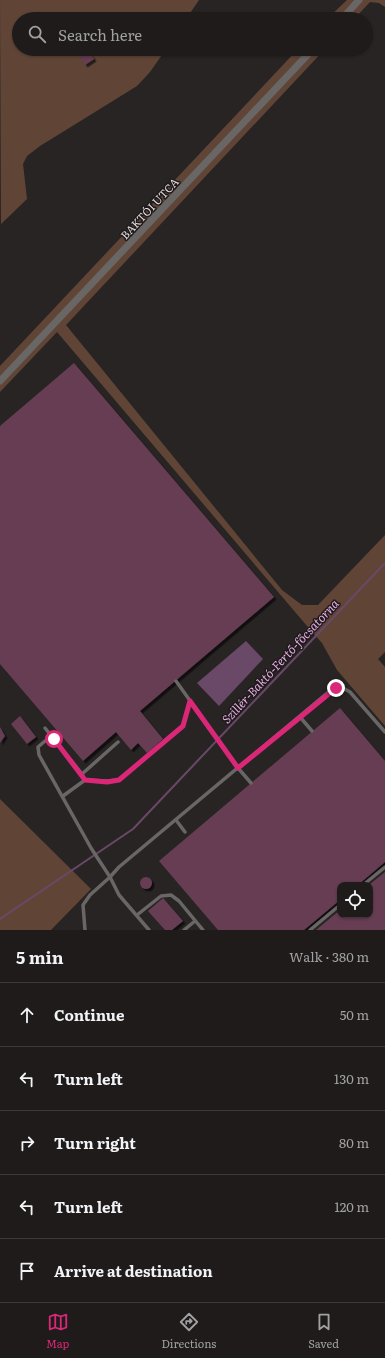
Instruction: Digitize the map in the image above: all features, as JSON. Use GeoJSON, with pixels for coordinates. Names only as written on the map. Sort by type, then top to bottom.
{"type":"FeatureCollection","features":[{"type":"Feature","properties":{"kind":"street"},"geometry":{"type":"LineString","coordinates":[[348,12],[358,0]]}},
{"type":"Feature","properties":{"kind":"street","name":"BAKTÓI UTCA"},"geometry":{"type":"LineString","coordinates":[[0,381],[306,56]]}},
{"type":"Feature","properties":{"kind":"lane"},"geometry":{"type":"LineString","coordinates":[[176,681],[238,768],[251,783]]}},
{"type":"Feature","properties":{"kind":"lane"},"geometry":{"type":"LineString","coordinates":[[85,930],[83,904],[90,895],[176,820],[332,689],[342,688],[356,698],[385,732]]}},
{"type":"Feature","properties":{"kind":"lane"},"geometry":{"type":"LineString","coordinates":[[63,796],[85,780],[107,782],[119,780],[183,726],[190,701]]}},
{"type":"Feature","properties":{"kind":"lane"},"geometry":{"type":"LineString","coordinates":[[300,717],[312,731]]}},
{"type":"Feature","properties":{"kind":"lane"},"geometry":{"type":"LineString","coordinates":[[45,728],[82,774],[85,780]]}},
{"type":"Feature","properties":{"kind":"lane"},"geometry":{"type":"LineString","coordinates":[[54,739],[45,741],[38,747],[39,755],[119,895],[149,930]]}},
{"type":"Feature","properties":{"kind":"lane"},"geometry":{"type":"LineString","coordinates":[[82,774],[118,742]]}},
{"type":"Feature","properties":{"kind":"lane"},"geometry":{"type":"LineString","coordinates":[[176,820],[185,832]]}},
{"type":"Feature","properties":{"kind":"lane"},"geometry":{"type":"LineString","coordinates":[[367,882],[385,867]]}},
{"type":"Feature","properties":{"kind":"lane"},"geometry":{"type":"LineString","coordinates":[[136,915],[161,896],[168,894],[179,902],[203,930]]}},
{"type":"Feature","properties":{"kind":"lane"},"geometry":{"type":"LineString","coordinates":[[310,930],[337,908]]}},
{"type":"Feature","properties":{"kind":"lane"},"geometry":{"type":"LineString","coordinates":[[184,930],[195,921]]}},
{"type":"Feature","properties":{"kind":"shaded area"},"geometry":{"type":"Polygon","coordinates":[[[0,0],[199,0],[191,12],[12,12],[12,56],[161,56],[150,72],[137,86],[40,146],[27,156],[23,164],[27,199],[1,224],[0,0]]]}},
{"type":"Feature","properties":{"kind":"shaded area"},"geometry":{"type":"Polygon","coordinates":[[[347,0],[385,0],[385,7],[379,3],[370,2],[361,12],[334,12],[347,0]]]}},
{"type":"Feature","properties":{"kind":"shaded area"},"geometry":{"type":"Polygon","coordinates":[[[291,56],[318,56],[66,325],[282,590],[302,605],[318,605],[385,535],[385,652],[378,659],[385,667],[385,726],[337,670],[322,643],[57,332],[0,392],[0,366],[291,56]]]}},
{"type":"Feature","properties":{"kind":"shaded area"},"geometry":{"type":"Polygon","coordinates":[[[246,641],[263,659],[219,706],[197,683],[246,641]]]}},
{"type":"Feature","properties":{"kind":"shaded area"},"geometry":{"type":"Polygon","coordinates":[[[0,799],[91,889],[51,930],[0,930],[0,799]]]}},
{"type":"Feature","properties":{"kind":"building"},"geometry":{"type":"Polygon","coordinates":[[[79,56],[92,56],[94,59],[85,65],[79,56]]]}},
{"type":"Feature","properties":{"kind":"building"},"geometry":{"type":"Polygon","coordinates":[[[74,363],[274,597],[140,711],[163,739],[147,753],[138,743],[131,750],[116,732],[83,761],[0,664],[0,426],[74,363]]]}},
{"type":"Feature","properties":{"kind":"building"},"geometry":{"type":"Polygon","coordinates":[[[340,708],[385,761],[385,862],[362,882],[337,882],[337,902],[304,930],[218,930],[159,861],[340,708]]]}},
{"type":"Feature","properties":{"kind":"building"},"geometry":{"type":"Polygon","coordinates":[[[20,716],[36,737],[27,744],[11,724],[20,716]]]}},
{"type":"Feature","properties":{"kind":"building"},"geometry":{"type":"Polygon","coordinates":[[[0,727],[5,736],[0,743],[0,727]]]}},
{"type":"Feature","properties":{"kind":"building"},"geometry":{"type":"Polygon","coordinates":[[[385,872],[385,930],[316,930],[337,912],[337,918],[373,918],[372,882],[385,872]]]}},
{"type":"Feature","properties":{"kind":"building"},"geometry":{"type":"Polygon","coordinates":[[[144,877],[148,877],[152,883],[148,889],[144,889],[140,885],[140,881],[144,877]]]}},
{"type":"Feature","properties":{"kind":"building"},"geometry":{"type":"Polygon","coordinates":[[[163,898],[183,921],[172,930],[165,930],[148,911],[163,898]]]}},
{"type":"Feature","properties":{"kind":"waterway","name":"Szillér-Baktó-Fertő-főcsatorna"},"geometry":{"type":"LineString","coordinates":[[0,919],[133,829],[385,563]]}},
{"type":"Feature","properties":{"kind":"route"},"geometry":{"type":"LineString","coordinates":[[54,739],[82,774],[85,780],[107,782],[119,780],[183,726],[190,701],[238,768],[332,689],[336,688]]}}]}
